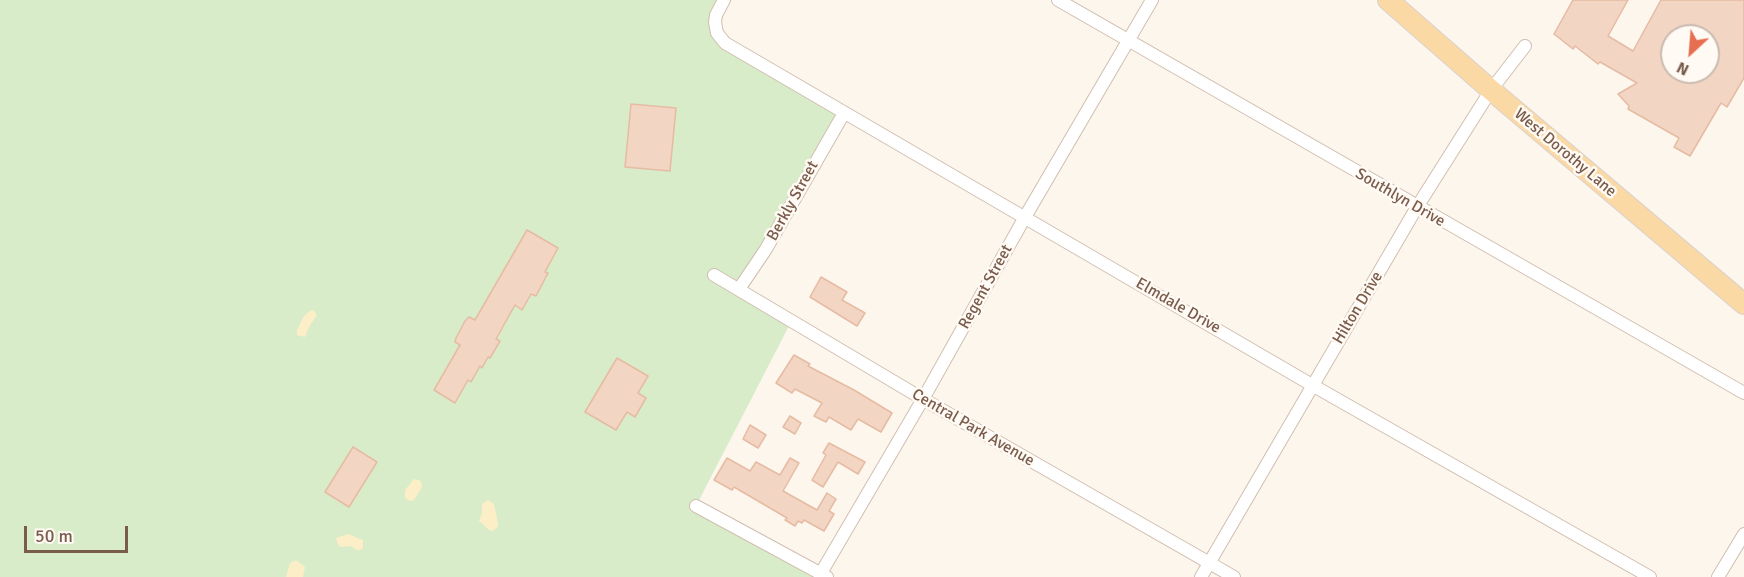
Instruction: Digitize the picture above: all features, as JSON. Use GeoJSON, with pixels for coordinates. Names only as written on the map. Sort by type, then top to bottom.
{"type":"FeatureCollection","features":[{"type":"Feature","properties":{"kind":"main road","name":"West Dorothy Lane"},"geometry":{"type":"LineString","coordinates":[[1388,0],[1744,303]]}},
{"type":"Feature","properties":{"kind":"street","name":"Elmdale Drive"},"geometry":{"type":"LineString","coordinates":[[724,0],[716,15],[715,26],[724,43],[1312,385],[1650,577]]}},
{"type":"Feature","properties":{"kind":"street","name":"Southlyn Drive"},"geometry":{"type":"LineString","coordinates":[[1058,0],[1744,393]]}},
{"type":"Feature","properties":{"kind":"street","name":"Regent Street"},"geometry":{"type":"LineString","coordinates":[[824,575],[1025,217],[1152,0]]}},
{"type":"Feature","properties":{"kind":"street","name":"Hilton Drive"},"geometry":{"type":"LineString","coordinates":[[1201,577],[1417,207],[1491,90],[1525,46]]}},
{"type":"Feature","properties":{"kind":"street","name":"Berkly Street"},"geometry":{"type":"LineString","coordinates":[[739,289],[766,249],[844,113]]}},
{"type":"Feature","properties":{"kind":"street","name":"Central Park Avenue"},"geometry":{"type":"LineString","coordinates":[[714,274],[923,399],[1234,577]]}},
{"type":"Feature","properties":{"kind":"street"},"geometry":{"type":"LineString","coordinates":[[696,506],[824,575]]}},
{"type":"Feature","properties":{"kind":"street"},"geometry":{"type":"LineString","coordinates":[[1718,577],[1744,534]]}},
{"type":"Feature","properties":{"kind":"green space"},"geometry":{"type":"Polygon","coordinates":[[[0,0],[724,0],[717,33],[844,113],[739,288],[791,322],[696,506],[818,577],[0,577],[0,0]]]}},
{"type":"Feature","properties":{"kind":"sand"},"geometry":{"type":"Polygon","coordinates":[[[313,310],[317,315],[305,337],[297,335],[304,316],[313,310]]]}},
{"type":"Feature","properties":{"kind":"sand"},"geometry":{"type":"Polygon","coordinates":[[[414,479],[421,481],[422,487],[414,500],[410,501],[405,498],[405,490],[414,479]]]}},
{"type":"Feature","properties":{"kind":"sand"},"geometry":{"type":"Polygon","coordinates":[[[488,500],[494,504],[497,518],[498,526],[493,531],[479,521],[482,504],[488,500]]]}},
{"type":"Feature","properties":{"kind":"sand"},"geometry":{"type":"Polygon","coordinates":[[[348,534],[363,540],[363,548],[356,550],[351,546],[338,545],[336,538],[348,534]]]}},
{"type":"Feature","properties":{"kind":"sand"},"geometry":{"type":"Polygon","coordinates":[[[296,560],[305,567],[303,577],[286,577],[290,563],[296,560]]]}},
{"type":"Feature","properties":{"kind":"building"},"geometry":{"type":"Polygon","coordinates":[[[1573,0],[1628,0],[1608,36],[1633,51],[1661,0],[1744,0],[1744,78],[1727,107],[1721,103],[1690,156],[1674,147],[1679,138],[1628,109],[1629,106],[1618,94],[1637,83],[1600,62],[1598,64],[1575,46],[1573,49],[1554,34],[1573,0]]]}},
{"type":"Feature","properties":{"kind":"building"},"geometry":{"type":"Polygon","coordinates":[[[631,104],[676,108],[670,171],[625,167],[631,104]]]}},
{"type":"Feature","properties":{"kind":"building"},"geometry":{"type":"Polygon","coordinates":[[[527,230],[558,248],[545,272],[548,273],[536,296],[531,294],[522,310],[515,305],[496,339],[500,341],[490,358],[488,357],[482,368],[480,366],[471,382],[468,380],[455,403],[434,390],[460,345],[455,342],[465,321],[469,317],[475,320],[527,230]]]}},
{"type":"Feature","properties":{"kind":"building"},"geometry":{"type":"Polygon","coordinates":[[[821,277],[847,292],[842,300],[865,313],[857,326],[810,297],[821,277]]]}},
{"type":"Feature","properties":{"kind":"building"},"geometry":{"type":"Polygon","coordinates":[[[794,355],[810,364],[808,366],[892,413],[881,432],[858,419],[851,430],[829,417],[826,422],[814,416],[822,403],[795,389],[792,393],[776,383],[794,355]]]}},
{"type":"Feature","properties":{"kind":"building"},"geometry":{"type":"Polygon","coordinates":[[[617,358],[648,376],[638,393],[646,398],[635,417],[627,412],[616,430],[585,412],[617,358]]]}},
{"type":"Feature","properties":{"kind":"building"},"geometry":{"type":"Polygon","coordinates":[[[790,416],[801,423],[795,434],[783,427],[790,416]]]}},
{"type":"Feature","properties":{"kind":"building"},"geometry":{"type":"Polygon","coordinates":[[[750,425],[766,435],[758,448],[743,439],[750,425]]]}},
{"type":"Feature","properties":{"kind":"building"},"geometry":{"type":"Polygon","coordinates":[[[829,443],[865,462],[858,474],[838,462],[823,487],[812,480],[826,455],[823,453],[829,443]]]}},
{"type":"Feature","properties":{"kind":"building"},"geometry":{"type":"Polygon","coordinates":[[[353,447],[377,462],[349,507],[325,492],[353,447]]]}},
{"type":"Feature","properties":{"kind":"building"},"geometry":{"type":"Polygon","coordinates":[[[727,458],[750,471],[756,462],[780,475],[790,458],[799,463],[783,491],[817,510],[827,493],[836,499],[829,511],[834,514],[824,531],[804,520],[802,523],[798,521],[795,526],[785,520],[787,518],[734,487],[732,490],[714,480],[727,458]]]}}]}
